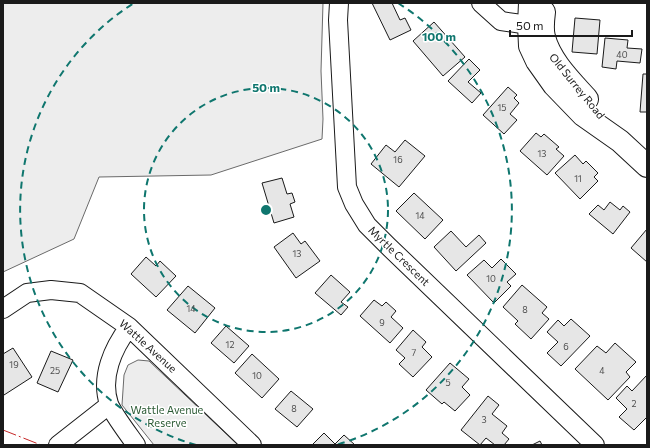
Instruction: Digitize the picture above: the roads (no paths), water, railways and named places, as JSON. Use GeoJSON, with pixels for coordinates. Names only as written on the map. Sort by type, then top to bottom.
{"type":"FeatureCollection","features":[{"type":"Feature","properties":{"kind":"main road","name":"Old Surrey Road"},"geometry":{"type":"LineString","coordinates":[[530,3],[530,46],[537,61],[554,85],[583,115],[620,140]]}},
{"type":"Feature","properties":{"kind":"main road","name":"Old Surrey Road"},"geometry":{"type":"LineString","coordinates":[[545,3],[543,36],[548,50],[564,72],[620,140],[647,166]]}},
{"type":"Feature","properties":{"kind":"street","name":"Myrtle Crescent"},"geometry":{"type":"LineString","coordinates":[[339,3],[338,20],[347,187],[354,204],[368,225],[388,246],[595,445]]}},
{"type":"Feature","properties":{"kind":"street"},"geometry":{"type":"LineString","coordinates":[[481,3],[501,21],[529,25]]}},
{"type":"Feature","properties":{"kind":"street","name":"Wattle Avenue"},"geometry":{"type":"LineString","coordinates":[[3,309],[27,293],[51,290],[80,293],[129,327],[252,445]]}},
{"type":"Feature","properties":{"kind":"street"},"geometry":{"type":"LineString","coordinates":[[129,327],[112,355],[106,383],[109,405],[136,445]]}},
{"type":"Feature","properties":{"kind":"street"},"geometry":{"type":"LineString","coordinates":[[58,445],[109,405]]}},
{"type":"Feature","properties":{"kind":"park label","name":"Wattle Avenue Reserve"},"geometry":{"type":"Point","coordinates":[167,416]}}]}
